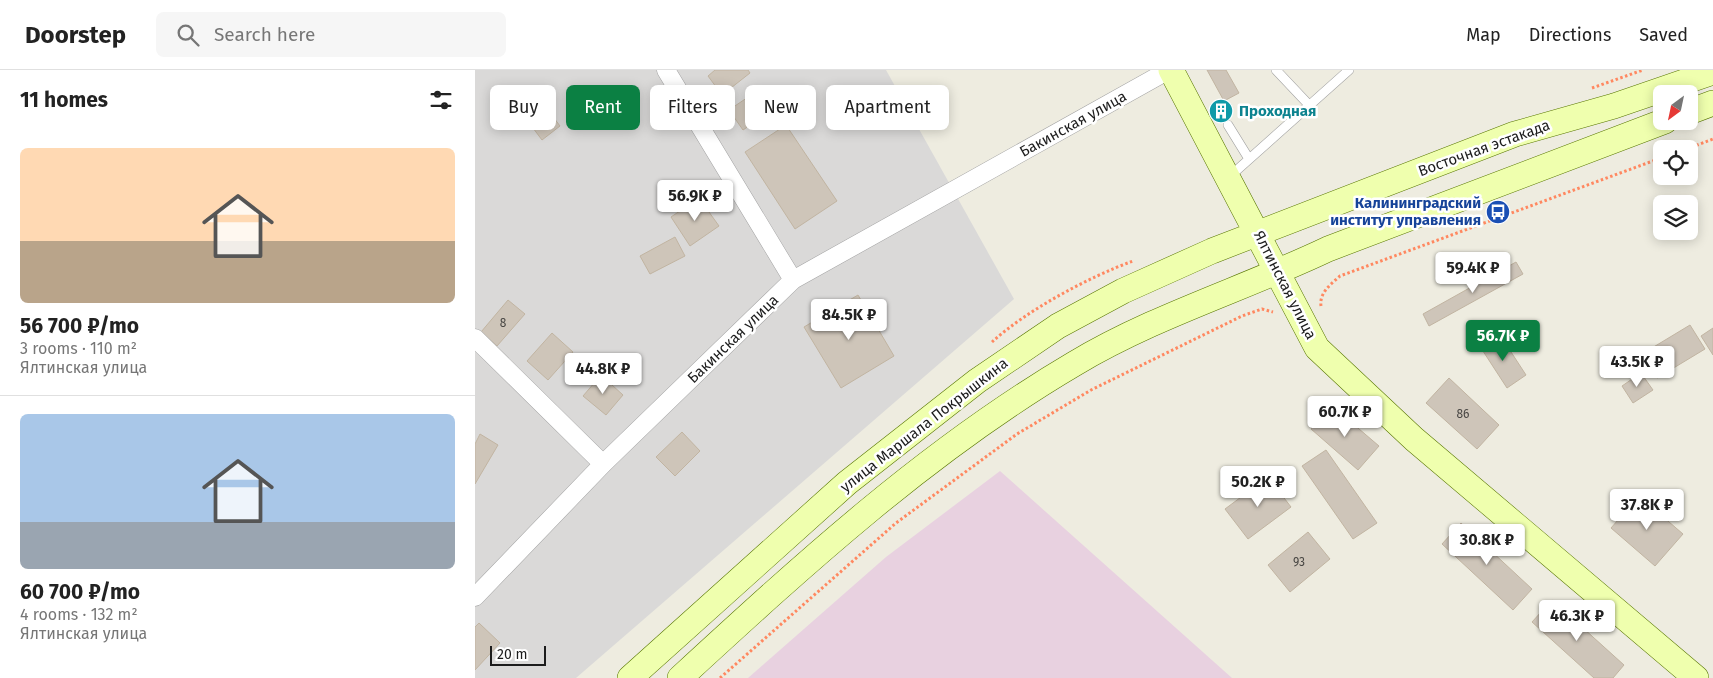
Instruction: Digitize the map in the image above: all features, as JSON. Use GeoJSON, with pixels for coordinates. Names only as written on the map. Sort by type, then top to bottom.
{"type":"FeatureCollection","features":[{"type":"Feature","properties":{"kind":"main road","name":"Ялтинская улица"},"geometry":{"type":"LineString","coordinates":[[1170,70],[1258,233],[1277,274],[1317,348],[1414,439],[1696,678]]}},
{"type":"Feature","properties":{"kind":"main road","name":"Восточная эстакада"},"geometry":{"type":"LineString","coordinates":[[1258,233],[1515,134],[1614,106],[1713,72]]}},
{"type":"Feature","properties":{"kind":"main road"},"geometry":{"type":"LineString","coordinates":[[1698,109],[1713,103]]}},
{"type":"Feature","properties":{"kind":"main road"},"geometry":{"type":"LineString","coordinates":[[680,678],[878,501],[991,417],[1074,364],[1123,337],[1185,308],[1277,274],[1328,249],[1653,126]]}},
{"type":"Feature","properties":{"kind":"main road","name":"улица Маршала Покрышкина"},"geometry":{"type":"LineString","coordinates":[[630,678],[847,482],[977,381],[1074,317],[1176,267],[1258,233]]}},
{"type":"Feature","properties":{"kind":"street"},"geometry":{"type":"LineString","coordinates":[[666,70],[793,280]]}},
{"type":"Feature","properties":{"kind":"street","name":"Бакинская улица"},"geometry":{"type":"LineString","coordinates":[[475,597],[603,464],[793,280],[1170,70]]}},
{"type":"Feature","properties":{"kind":"street"},"geometry":{"type":"LineString","coordinates":[[475,338],[603,464]]}},
{"type":"Feature","properties":{"kind":"lane"},"geometry":{"type":"LineString","coordinates":[[1276,70],[1310,106]]}},
{"type":"Feature","properties":{"kind":"lane"},"geometry":{"type":"LineString","coordinates":[[1228,178],[1349,70]]}},
{"type":"Feature","properties":{"kind":"lane"},"geometry":{"type":"LineString","coordinates":[[1228,125],[1249,160]]}},
{"type":"Feature","properties":{"kind":"path"},"geometry":{"type":"LineString","coordinates":[[1698,145],[1713,139]]}},
{"type":"Feature","properties":{"kind":"path"},"geometry":{"type":"LineString","coordinates":[[1305,326],[1323,317],[1320,302],[1327,289],[1340,276],[1653,161]]}},
{"type":"Feature","properties":{"kind":"path"},"geometry":{"type":"LineString","coordinates":[[720,678],[896,523],[1017,434],[1091,390],[1242,316],[1262,309],[1275,312]]}},
{"type":"Feature","properties":{"kind":"shaded area"},"geometry":{"type":"Polygon","coordinates":[[[475,70],[886,70],[894,85],[826,85],[826,130],[920,130],[1014,299],[576,678],[475,678],[475,70]]]}},
{"type":"Feature","properties":{"kind":"shaded area"},"geometry":{"type":"Polygon","coordinates":[[[1000,471],[1232,678],[748,678],[886,557],[1000,471]]]}},
{"type":"Feature","properties":{"kind":"building"},"geometry":{"type":"Polygon","coordinates":[[[715,70],[748,70],[750,73],[735,85],[715,85],[708,76],[715,70]]]}},
{"type":"Feature","properties":{"kind":"building"},"geometry":{"type":"Polygon","coordinates":[[[1207,70],[1226,70],[1239,93],[1224,101],[1207,70]]]}},
{"type":"Feature","properties":{"kind":"building"},"geometry":{"type":"Polygon","coordinates":[[[745,99],[745,129],[743,130],[735,119],[735,106],[745,99]]]}},
{"type":"Feature","properties":{"kind":"building","name":"Проходная"},"geometry":{"type":"Polygon","coordinates":[[[1221,102],[1229,116],[1220,121],[1212,106],[1221,102]]]}},
{"type":"Feature","properties":{"kind":"building"},"geometry":{"type":"Polygon","coordinates":[[[556,121],[560,126],[556,129],[556,121]]]}},
{"type":"Feature","properties":{"kind":"building"},"geometry":{"type":"Polygon","coordinates":[[[534,130],[555,130],[542,140],[534,130]]]}},
{"type":"Feature","properties":{"kind":"building"},"geometry":{"type":"Polygon","coordinates":[[[778,130],[789,130],[837,201],[795,229],[745,152],[778,130]]]}},
{"type":"Feature","properties":{"kind":"building"},"geometry":{"type":"Polygon","coordinates":[[[699,198],[719,226],[690,246],[671,217],[699,198]]]}},
{"type":"Feature","properties":{"kind":"building"},"geometry":{"type":"Polygon","coordinates":[[[675,237],[685,256],[650,274],[640,256],[675,237]]]}},
{"type":"Feature","properties":{"kind":"building"},"geometry":{"type":"Polygon","coordinates":[[[1516,262],[1523,274],[1429,326],[1423,314],[1516,262]]]}},
{"type":"Feature","properties":{"kind":"building"},"geometry":{"type":"Polygon","coordinates":[[[858,295],[894,356],[841,388],[804,327],[858,295]]]}},
{"type":"Feature","properties":{"kind":"building"},"geometry":{"type":"Polygon","coordinates":[[[508,300],[525,314],[497,346],[481,332],[508,300]]]}},
{"type":"Feature","properties":{"kind":"building"},"geometry":{"type":"Polygon","coordinates":[[[1690,325],[1705,349],[1657,378],[1642,354],[1690,325]]]}},
{"type":"Feature","properties":{"kind":"building"},"geometry":{"type":"Polygon","coordinates":[[[1713,328],[1713,355],[1701,336],[1713,328]]]}},
{"type":"Feature","properties":{"kind":"building"},"geometry":{"type":"Polygon","coordinates":[[[552,333],[573,352],[548,380],[527,361],[552,333]]]}},
{"type":"Feature","properties":{"kind":"building"},"geometry":{"type":"Polygon","coordinates":[[[1500,335],[1526,375],[1507,388],[1481,348],[1500,335]]]}},
{"type":"Feature","properties":{"kind":"building"},"geometry":{"type":"Polygon","coordinates":[[[1641,373],[1653,390],[1633,403],[1622,386],[1641,373]]]}},
{"type":"Feature","properties":{"kind":"building"},"geometry":{"type":"Polygon","coordinates":[[[601,375],[623,395],[606,415],[583,396],[601,375]]]}},
{"type":"Feature","properties":{"kind":"building"},"geometry":{"type":"Polygon","coordinates":[[[1449,378],[1499,425],[1477,449],[1426,403],[1449,378]]]}},
{"type":"Feature","properties":{"kind":"building"},"geometry":{"type":"Polygon","coordinates":[[[1331,405],[1379,446],[1358,470],[1311,429],[1331,405]]]}},
{"type":"Feature","properties":{"kind":"building"},"geometry":{"type":"Polygon","coordinates":[[[682,432],[700,451],[675,476],[656,457],[682,432]]]}},
{"type":"Feature","properties":{"kind":"building"},"geometry":{"type":"Polygon","coordinates":[[[480,434],[498,445],[475,484],[475,444],[480,434]]]}},
{"type":"Feature","properties":{"kind":"building"},"geometry":{"type":"Polygon","coordinates":[[[1326,450],[1377,523],[1353,539],[1302,466],[1326,450]]]}},
{"type":"Feature","properties":{"kind":"building"},"geometry":{"type":"Polygon","coordinates":[[[1268,477],[1291,507],[1248,539],[1225,509],[1268,477]]]}},
{"type":"Feature","properties":{"kind":"building"},"geometry":{"type":"Polygon","coordinates":[[[1639,496],[1683,534],[1655,566],[1611,528],[1639,496]]]}},
{"type":"Feature","properties":{"kind":"building"},"geometry":{"type":"Polygon","coordinates":[[[1461,523],[1532,589],[1513,610],[1442,544],[1461,523]]]}},
{"type":"Feature","properties":{"kind":"building"},"geometry":{"type":"Polygon","coordinates":[[[1308,532],[1330,559],[1290,592],[1268,565],[1308,532]]]}},
{"type":"Feature","properties":{"kind":"building"},"geometry":{"type":"Polygon","coordinates":[[[1552,600],[1624,665],[1613,678],[1594,678],[1532,622],[1552,600]]]}},
{"type":"Feature","properties":{"kind":"building"},"geometry":{"type":"Polygon","coordinates":[[[479,623],[500,643],[475,670],[475,627],[479,623]]]}},
{"type":"Feature","properties":{"kind":"place","name":"Проходная"},"geometry":{"type":"Point","coordinates":[1221,111]}},
{"type":"Feature","properties":{"kind":"place","name":"Калининградский институт управления"},"geometry":{"type":"Point","coordinates":[1498,212]}}]}
